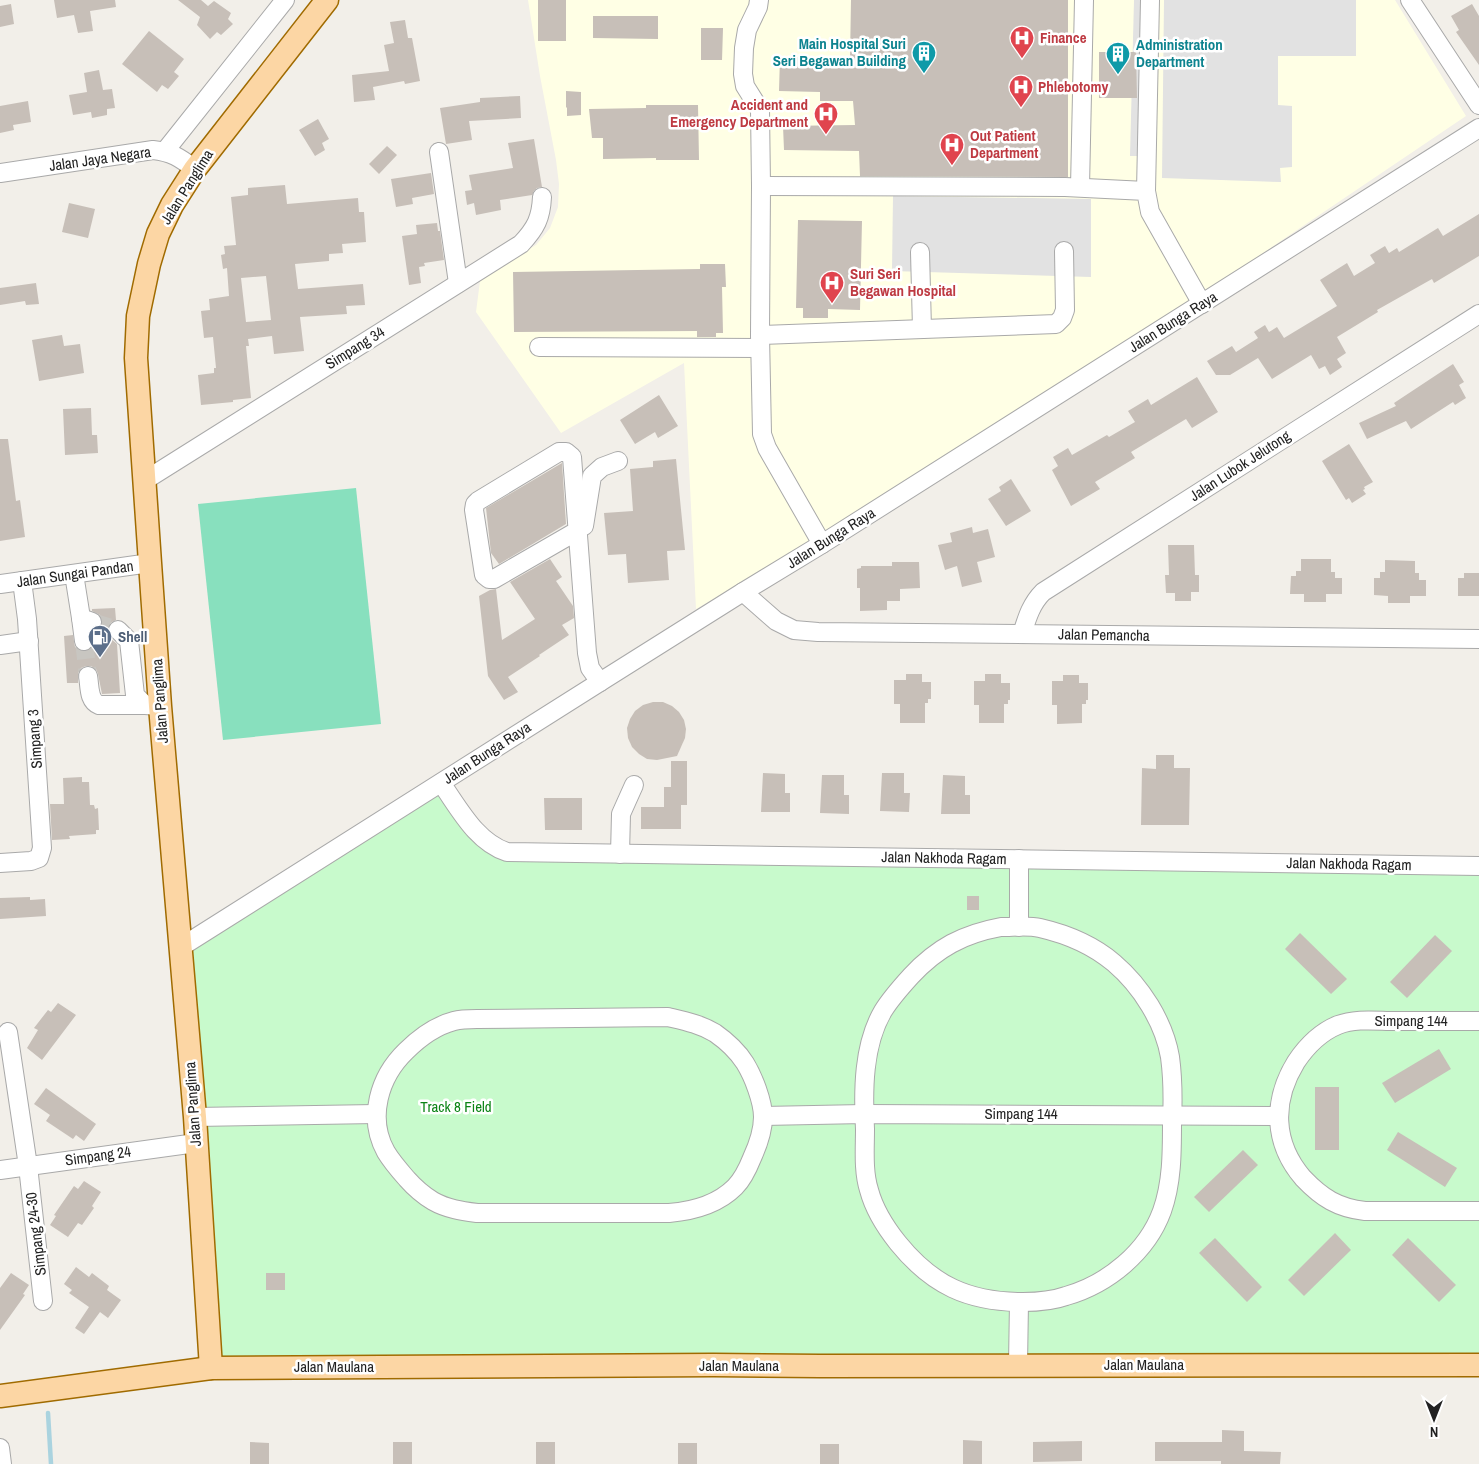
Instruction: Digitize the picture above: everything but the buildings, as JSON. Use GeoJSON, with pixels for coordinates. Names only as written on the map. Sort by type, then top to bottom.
{"type":"FeatureCollection","features":[{"type":"Feature","properties":{"kind":"main road","name":"Jalan Panglima"},"geometry":{"type":"LineString","coordinates":[[211,1368],[195,1117],[181,947],[152,706],[150,563],[136,358],[138,316],[149,264],[158,234],[172,205],[195,169],[327,0]]}},
{"type":"Feature","properties":{"kind":"main road","name":"Jalan Maulana"},"geometry":{"type":"LineString","coordinates":[[0,1396],[211,1368],[1479,1365]]}},
{"type":"Feature","properties":{"kind":"street"},"geometry":{"type":"LineString","coordinates":[[165,152],[285,0]]}},
{"type":"Feature","properties":{"kind":"street"},"geometry":{"type":"LineString","coordinates":[[758,0],[758,7],[747,30],[743,74],[745,86],[760,110],[762,434],[774,462],[822,544]]}},
{"type":"Feature","properties":{"kind":"street"},"geometry":{"type":"LineString","coordinates":[[1080,187],[1084,0]]}},
{"type":"Feature","properties":{"kind":"street"},"geometry":{"type":"LineString","coordinates":[[1150,0],[1146,191],[1150,212],[1202,304]]}},
{"type":"Feature","properties":{"kind":"street"},"geometry":{"type":"LineString","coordinates":[[1410,0],[1479,105]]}},
{"type":"Feature","properties":{"kind":"street","name":"Jalan Bunga Raya"},"geometry":{"type":"LineString","coordinates":[[181,947],[1479,128]]}},
{"type":"Feature","properties":{"kind":"street","name":"Jalan Jaya Negara"},"geometry":{"type":"LineString","coordinates":[[0,174],[153,150],[177,156],[195,169]]}},
{"type":"Feature","properties":{"kind":"street"},"geometry":{"type":"LineString","coordinates":[[439,152],[458,283]]}},
{"type":"Feature","properties":{"kind":"street"},"geometry":{"type":"LineString","coordinates":[[761,186],[1080,187],[1146,191]]}},
{"type":"Feature","properties":{"kind":"street","name":"Simpang 34"},"geometry":{"type":"LineString","coordinates":[[144,481],[521,244],[532,233],[537,223],[542,197]]}},
{"type":"Feature","properties":{"kind":"street"},"geometry":{"type":"LineString","coordinates":[[538,346],[760,342],[922,329],[1056,324],[1062,318],[1065,310],[1064,251]]}},
{"type":"Feature","properties":{"kind":"street"},"geometry":{"type":"LineString","coordinates":[[920,252],[922,329]]}},
{"type":"Feature","properties":{"kind":"street","name":"Jalan Lubok Jelutong"},"geometry":{"type":"LineString","coordinates":[[1022,634],[1030,609],[1043,592],[1479,314]]}},
{"type":"Feature","properties":{"kind":"street"},"geometry":{"type":"LineString","coordinates":[[577,532],[494,579],[489,579],[484,576],[474,510],[478,501],[558,452],[566,452],[572,458],[587,653],[590,668],[600,682]]}},
{"type":"Feature","properties":{"kind":"street"},"geometry":{"type":"LineString","coordinates":[[579,554],[592,476],[602,467],[618,461]]}},
{"type":"Feature","properties":{"kind":"street","name":"Jalan Sungai Pandan"},"geometry":{"type":"LineString","coordinates":[[0,584],[150,563]]}},
{"type":"Feature","properties":{"kind":"street"},"geometry":{"type":"LineString","coordinates":[[74,574],[87,620],[84,641]]}},
{"type":"Feature","properties":{"kind":"street","name":"Simpang 3"},"geometry":{"type":"LineString","coordinates":[[0,863],[30,861],[39,858],[42,848],[29,642],[22,581]]}},
{"type":"Feature","properties":{"kind":"street","name":"Jalan Pemancha"},"geometry":{"type":"LineString","coordinates":[[743,592],[776,621],[794,630],[818,632],[1479,639]]}},
{"type":"Feature","properties":{"kind":"street"},"geometry":{"type":"LineString","coordinates":[[118,630],[129,641],[135,695],[152,706]]}},
{"type":"Feature","properties":{"kind":"street"},"geometry":{"type":"LineString","coordinates":[[0,645],[29,642]]}},
{"type":"Feature","properties":{"kind":"street"},"geometry":{"type":"LineString","coordinates":[[88,676],[94,703],[99,705],[152,706]]}},
{"type":"Feature","properties":{"kind":"street","name":"Jalan Nakhoda Ragam"},"geometry":{"type":"LineString","coordinates":[[441,783],[483,839],[501,850],[514,852],[1479,866]]}},
{"type":"Feature","properties":{"kind":"street"},"geometry":{"type":"LineString","coordinates":[[620,854],[621,814],[634,785]]}},
{"type":"Feature","properties":{"kind":"street"},"geometry":{"type":"LineString","coordinates":[[1019,859],[1019,927]]}},
{"type":"Feature","properties":{"kind":"street"},"geometry":{"type":"LineString","coordinates":[[1001,927],[1037,927],[1082,943],[1099,952],[1115,964],[1128,977],[1159,1022],[1170,1057],[1172,1115],[1171,1170],[1168,1189],[1158,1221],[1148,1238],[1136,1254],[1105,1278],[1072,1295],[1054,1300],[999,1302],[982,1299],[950,1288],[923,1269],[901,1246],[883,1221],[868,1190],[864,1114],[863,1092],[869,1049],[882,1014],[891,1000],[921,965],[942,948],[972,934],[1001,927]]}},
{"type":"Feature","properties":{"kind":"street"},"geometry":{"type":"LineString","coordinates":[[668,1017],[694,1023],[716,1034],[734,1049],[744,1062],[752,1079],[763,1116],[760,1137],[752,1158],[743,1177],[735,1187],[703,1207],[669,1214],[487,1213],[452,1209],[434,1202],[420,1192],[398,1168],[386,1151],[379,1132],[376,1114],[380,1093],[388,1072],[401,1056],[416,1041],[436,1028],[455,1020],[668,1017]]}},
{"type":"Feature","properties":{"kind":"street","name":"Simpang 144"},"geometry":{"type":"LineString","coordinates":[[1479,1021],[1365,1021],[1339,1025],[1326,1032],[1311,1044],[1290,1071],[1283,1088],[1279,1116],[1283,1144],[1298,1172],[1322,1196],[1338,1206],[1365,1211],[1479,1211]]}},
{"type":"Feature","properties":{"kind":"street","name":"Simpang 24-30"},"geometry":{"type":"LineString","coordinates":[[8,1032],[28,1166],[44,1301]]}},
{"type":"Feature","properties":{"kind":"street"},"geometry":{"type":"LineString","coordinates":[[195,1117],[376,1114]]}},
{"type":"Feature","properties":{"kind":"street","name":"Simpang 144"},"geometry":{"type":"LineString","coordinates":[[763,1116],[864,1114],[1279,1116]]}},
{"type":"Feature","properties":{"kind":"street","name":"Simpang 24"},"geometry":{"type":"LineString","coordinates":[[0,1170],[196,1143]]}},
{"type":"Feature","properties":{"kind":"street"},"geometry":{"type":"LineString","coordinates":[[1018,1365],[1019,1302]]}},
{"type":"Feature","properties":{"kind":"street"},"geometry":{"type":"LineString","coordinates":[[0,1448],[2,1464]]}},
{"type":"Feature","properties":{"kind":"shaded area","name":"Suri Seri Begawan Hospital"},"geometry":{"type":"Polygon","coordinates":[[[528,0],[1395,0],[1466,116],[1198,297],[820,537],[696,609],[684,363],[561,433],[476,312],[480,281],[536,245],[550,228],[558,207],[559,184],[556,160],[528,0]]]}},
{"type":"Feature","properties":{"kind":"shaded area"},"geometry":{"type":"Polygon","coordinates":[[[1134,0],[1143,0],[1141,156],[1130,156],[1134,0]]]}},
{"type":"Feature","properties":{"kind":"shaded area"},"geometry":{"type":"Polygon","coordinates":[[[1164,0],[1356,0],[1356,56],[1278,56],[1278,105],[1292,106],[1292,167],[1280,168],[1281,182],[1162,178],[1164,0]]]}},
{"type":"Feature","properties":{"kind":"shaded area"},"geometry":{"type":"Polygon","coordinates":[[[893,196],[1091,199],[1091,277],[892,271],[893,196]]]}},
{"type":"Feature","properties":{"kind":"green space"},"geometry":{"type":"Polygon","coordinates":[[[356,488],[381,724],[223,740],[198,504],[356,488]]]}},
{"type":"Feature","properties":{"kind":"green space","name":"Track 8 Field"},"geometry":{"type":"Polygon","coordinates":[[[441,783],[488,844],[1479,866],[1479,1365],[211,1368],[181,947],[441,783]]]}},
{"type":"Feature","properties":{"kind":"waterway"},"geometry":{"type":"LineString","coordinates":[[48,1413],[51,1464]]}},
{"type":"Feature","properties":{"kind":"tunnel"},"geometry":{"type":"LineString","coordinates":[[92,622],[118,630]]}},
{"type":"Feature","properties":{"kind":"tunnel"},"geometry":{"type":"LineString","coordinates":[[84,641],[88,676]]}},
{"type":"Feature","properties":{"kind":"place","name":"Finance"},"geometry":{"type":"Point","coordinates":[1022,59]}},
{"type":"Feature","properties":{"kind":"place","name":"Main Hospital Suri Seri Begawan Building"},"geometry":{"type":"Point","coordinates":[924,74]}},
{"type":"Feature","properties":{"kind":"place","name":"Administration Department"},"geometry":{"type":"Point","coordinates":[1118,75]}},
{"type":"Feature","properties":{"kind":"place","name":"Phlebotomy"},"geometry":{"type":"Point","coordinates":[1021,108]}},
{"type":"Feature","properties":{"kind":"place","name":"Accident and Emergency Department"},"geometry":{"type":"Point","coordinates":[826,135]}},
{"type":"Feature","properties":{"kind":"place","name":"Out Patient Department"},"geometry":{"type":"Point","coordinates":[952,166]}},
{"type":"Feature","properties":{"kind":"place","name":"Suri Seri Begawan Hospital"},"geometry":{"type":"Point","coordinates":[832,304]}},
{"type":"Feature","properties":{"kind":"place","name":"Shell"},"geometry":{"type":"Point","coordinates":[100,658]}}]}
